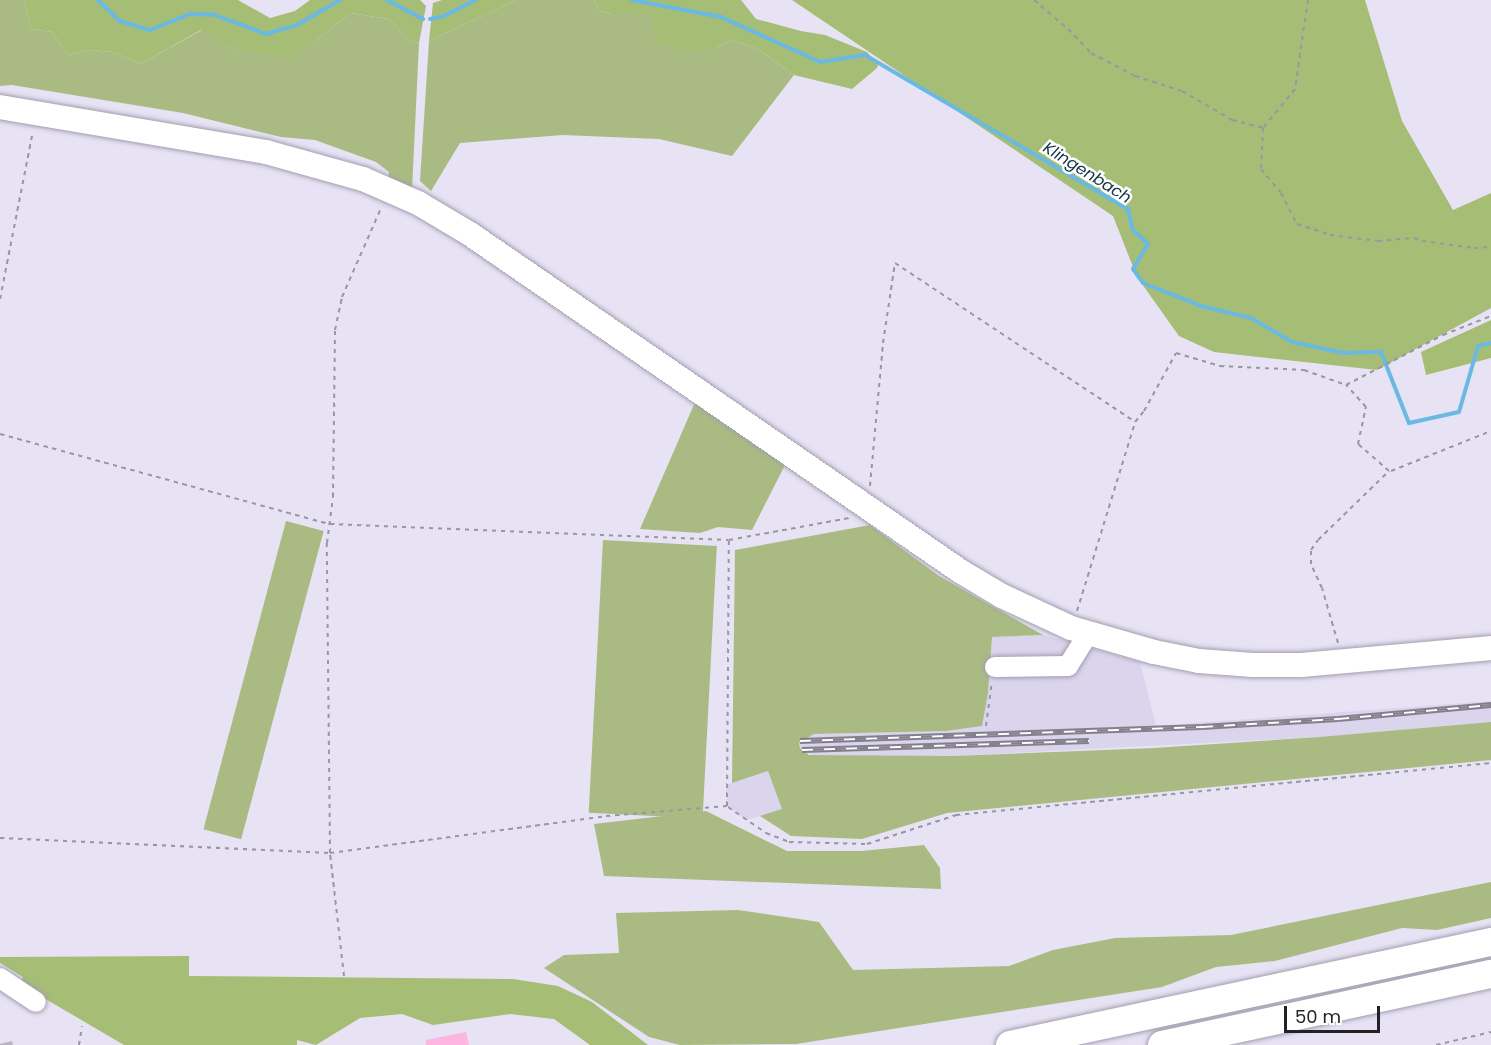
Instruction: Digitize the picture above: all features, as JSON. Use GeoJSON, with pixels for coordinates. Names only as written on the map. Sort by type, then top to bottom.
{"type":"FeatureCollection","features":[{"type":"Feature","properties":{"kind":"highway"},"geometry":{"type":"LineString","coordinates":[[1010,1045],[1491,942]]}},
{"type":"Feature","properties":{"kind":"highway"},"geometry":{"type":"LineString","coordinates":[[1162,1045],[1491,974]]}},
{"type":"Feature","properties":{"kind":"main road"},"geometry":{"type":"LineString","coordinates":[[0,107],[36,111],[266,152],[314,164],[390,190],[470,234],[871,512],[1002,596],[1079,631],[1154,652],[1199,660],[1253,665],[1344,661],[1491,648]]}},
{"type":"Feature","properties":{"kind":"lane"},"geometry":{"type":"LineString","coordinates":[[995,667],[1068,666],[1079,631]]}},
{"type":"Feature","properties":{"kind":"lane"},"geometry":{"type":"LineString","coordinates":[[0,978],[36,1002]]}},
{"type":"Feature","properties":{"kind":"path"},"geometry":{"type":"LineString","coordinates":[[1034,0],[1090,53],[1135,76],[1182,91],[1232,120],[1263,128]]}},
{"type":"Feature","properties":{"kind":"path"},"geometry":{"type":"LineString","coordinates":[[1308,0],[1295,88],[1263,128],[1261,169],[1281,193],[1297,224],[1330,235],[1378,241],[1414,238],[1422,242],[1474,248],[1491,247]]}},
{"type":"Feature","properties":{"kind":"path"},"geometry":{"type":"LineString","coordinates":[[0,299],[36,111]]}},
{"type":"Feature","properties":{"kind":"path"},"geometry":{"type":"LineString","coordinates":[[344,976],[330,853],[327,543],[333,497],[335,330],[342,297],[390,190]]}},
{"type":"Feature","properties":{"kind":"path"},"geometry":{"type":"LineString","coordinates":[[0,434],[330,524],[729,540],[871,512],[883,343],[895,263],[1135,422]]}},
{"type":"Feature","properties":{"kind":"path"},"geometry":{"type":"LineString","coordinates":[[1346,385],[1443,335],[1491,316]]}},
{"type":"Feature","properties":{"kind":"path"},"geometry":{"type":"LineString","coordinates":[[1079,631],[1135,422],[1144,411],[1176,353],[1220,366],[1304,370],[1346,385],[1366,407],[1358,444],[1389,471]]}},
{"type":"Feature","properties":{"kind":"path"},"geometry":{"type":"LineString","coordinates":[[1344,661],[1322,588],[1311,564],[1311,550],[1318,540],[1389,471],[1491,431]]}},
{"type":"Feature","properties":{"kind":"path"},"geometry":{"type":"LineString","coordinates":[[727,806],[729,540]]}},
{"type":"Feature","properties":{"kind":"path"},"geometry":{"type":"LineString","coordinates":[[986,726],[989,699]]}},
{"type":"Feature","properties":{"kind":"path"},"geometry":{"type":"LineString","coordinates":[[0,838],[330,853],[606,816],[727,806],[766,833],[789,842],[867,844],[956,814],[1491,764]]}},
{"type":"Feature","properties":{"kind":"path"},"geometry":{"type":"LineString","coordinates":[[79,1045],[82,1026]]}},
{"type":"Feature","properties":{"kind":"path"},"geometry":{"type":"LineString","coordinates":[[1436,1045],[1491,1032]]}},
{"type":"Feature","properties":{"kind":"shaded area"},"geometry":{"type":"Polygon","coordinates":[[[1043,635],[1140,662],[1156,726],[1491,701],[1491,722],[1319,737],[952,756],[815,757],[800,748],[799,743],[802,739],[814,734],[946,731],[981,726],[988,693],[992,637],[1043,635]]]}},
{"type":"Feature","properties":{"kind":"shaded area"},"geometry":{"type":"Polygon","coordinates":[[[768,771],[783,809],[746,820],[727,806],[726,785],[768,771]]]}},
{"type":"Feature","properties":{"kind":"green space"},"geometry":{"type":"Polygon","coordinates":[[[0,0],[24,0],[31,29],[52,32],[68,55],[90,50],[114,52],[140,64],[202,30],[237,50],[313,43],[350,13],[389,19],[410,41],[419,43],[412,190],[388,180],[389,172],[376,162],[315,140],[281,137],[183,113],[12,85],[0,86],[0,0]]]}},
{"type":"Feature","properties":{"kind":"green space"},"geometry":{"type":"Polygon","coordinates":[[[24,0],[238,0],[270,18],[295,11],[310,0],[420,0],[426,6],[419,43],[410,41],[389,19],[350,13],[313,43],[288,57],[237,50],[201,30],[140,64],[114,52],[90,50],[68,55],[52,32],[31,29],[24,0]]]}},
{"type":"Feature","properties":{"kind":"green space"},"geometry":{"type":"Polygon","coordinates":[[[442,0],[516,0],[429,41],[433,3],[442,0]]]}},
{"type":"Feature","properties":{"kind":"green space"},"geometry":{"type":"Polygon","coordinates":[[[516,0],[594,0],[599,11],[611,14],[651,14],[717,47],[732,40],[758,49],[794,75],[732,156],[659,139],[563,135],[460,143],[431,191],[420,181],[429,41],[516,0]]]}},
{"type":"Feature","properties":{"kind":"green space"},"geometry":{"type":"Polygon","coordinates":[[[594,0],[741,0],[756,19],[825,35],[867,52],[878,65],[852,89],[794,75],[758,49],[732,40],[717,47],[689,53],[656,42],[651,14],[611,14],[599,11],[594,0]]]}},
{"type":"Feature","properties":{"kind":"green space"},"geometry":{"type":"Polygon","coordinates":[[[792,0],[1365,0],[1402,121],[1453,210],[1491,193],[1491,308],[1377,370],[1214,352],[1179,336],[1137,277],[1113,216],[792,0]]]}},
{"type":"Feature","properties":{"kind":"green space"},"geometry":{"type":"Polygon","coordinates":[[[1491,320],[1491,358],[1426,375],[1421,352],[1491,320]]]}},
{"type":"Feature","properties":{"kind":"green space"},"geometry":{"type":"Polygon","coordinates":[[[696,400],[785,465],[752,530],[718,527],[700,533],[640,529],[696,400]]]}},
{"type":"Feature","properties":{"kind":"green space"},"geometry":{"type":"Polygon","coordinates":[[[286,521],[324,531],[241,839],[203,829],[286,521]]]}},
{"type":"Feature","properties":{"kind":"green space"},"geometry":{"type":"Polygon","coordinates":[[[870,525],[939,576],[1043,635],[992,637],[988,693],[982,726],[946,731],[814,734],[799,743],[800,748],[809,755],[952,756],[1154,748],[1491,722],[1491,760],[947,813],[862,839],[791,836],[760,816],[782,809],[768,771],[732,783],[735,550],[870,525]]]}},
{"type":"Feature","properties":{"kind":"green space"},"geometry":{"type":"Polygon","coordinates":[[[603,540],[717,546],[703,819],[589,813],[603,540]]]}},
{"type":"Feature","properties":{"kind":"green space"},"geometry":{"type":"Polygon","coordinates":[[[706,811],[787,851],[861,851],[924,845],[940,868],[941,889],[604,876],[594,824],[706,811]]]}},
{"type":"Feature","properties":{"kind":"green space"},"geometry":{"type":"Polygon","coordinates":[[[1491,882],[1491,918],[1437,930],[1402,928],[1275,961],[1216,967],[1162,987],[796,1044],[680,1045],[649,1037],[544,968],[564,955],[619,953],[616,913],[738,910],[819,922],[853,970],[1009,966],[1053,950],[1115,938],[1231,935],[1491,882]]]}},
{"type":"Feature","properties":{"kind":"green space"},"geometry":{"type":"Polygon","coordinates":[[[189,956],[189,976],[513,979],[558,986],[592,1002],[648,1045],[590,1045],[554,1019],[510,1014],[433,1025],[402,1014],[360,1018],[316,1045],[297,1040],[297,1045],[124,1045],[20,984],[23,977],[0,963],[0,957],[189,956]]]}},
{"type":"Feature","properties":{"kind":"building"},"geometry":{"type":"Polygon","coordinates":[[[466,1032],[469,1045],[426,1045],[426,1040],[466,1032]]]}},
{"type":"Feature","properties":{"kind":"waterway","name":"Klingenbach"},"geometry":{"type":"LineString","coordinates":[[98,0],[120,21],[150,30],[190,14],[215,15],[266,34],[297,25],[340,0]]}},
{"type":"Feature","properties":{"kind":"waterway","name":"Klingenbach"},"geometry":{"type":"LineString","coordinates":[[387,0],[423,19]]}},
{"type":"Feature","properties":{"kind":"waterway","name":"Klingenbach"},"geometry":{"type":"LineString","coordinates":[[430,19],[444,16],[475,0]]}},
{"type":"Feature","properties":{"kind":"waterway","name":"Klingenbach"},"geometry":{"type":"LineString","coordinates":[[632,0],[721,17],[820,62],[865,55],[1128,209],[1133,230],[1148,244],[1133,269],[1143,283],[1201,306],[1251,318],[1292,342],[1344,353],[1381,352],[1409,423],[1459,412],[1478,346],[1491,343]]}},
{"type":"Feature","properties":{"kind":"railway"},"geometry":{"type":"LineString","coordinates":[[800,741],[1202,727],[1338,719],[1491,705]]}},
{"type":"Feature","properties":{"kind":"railway"},"geometry":{"type":"LineString","coordinates":[[802,750],[1089,741]]}}]}
